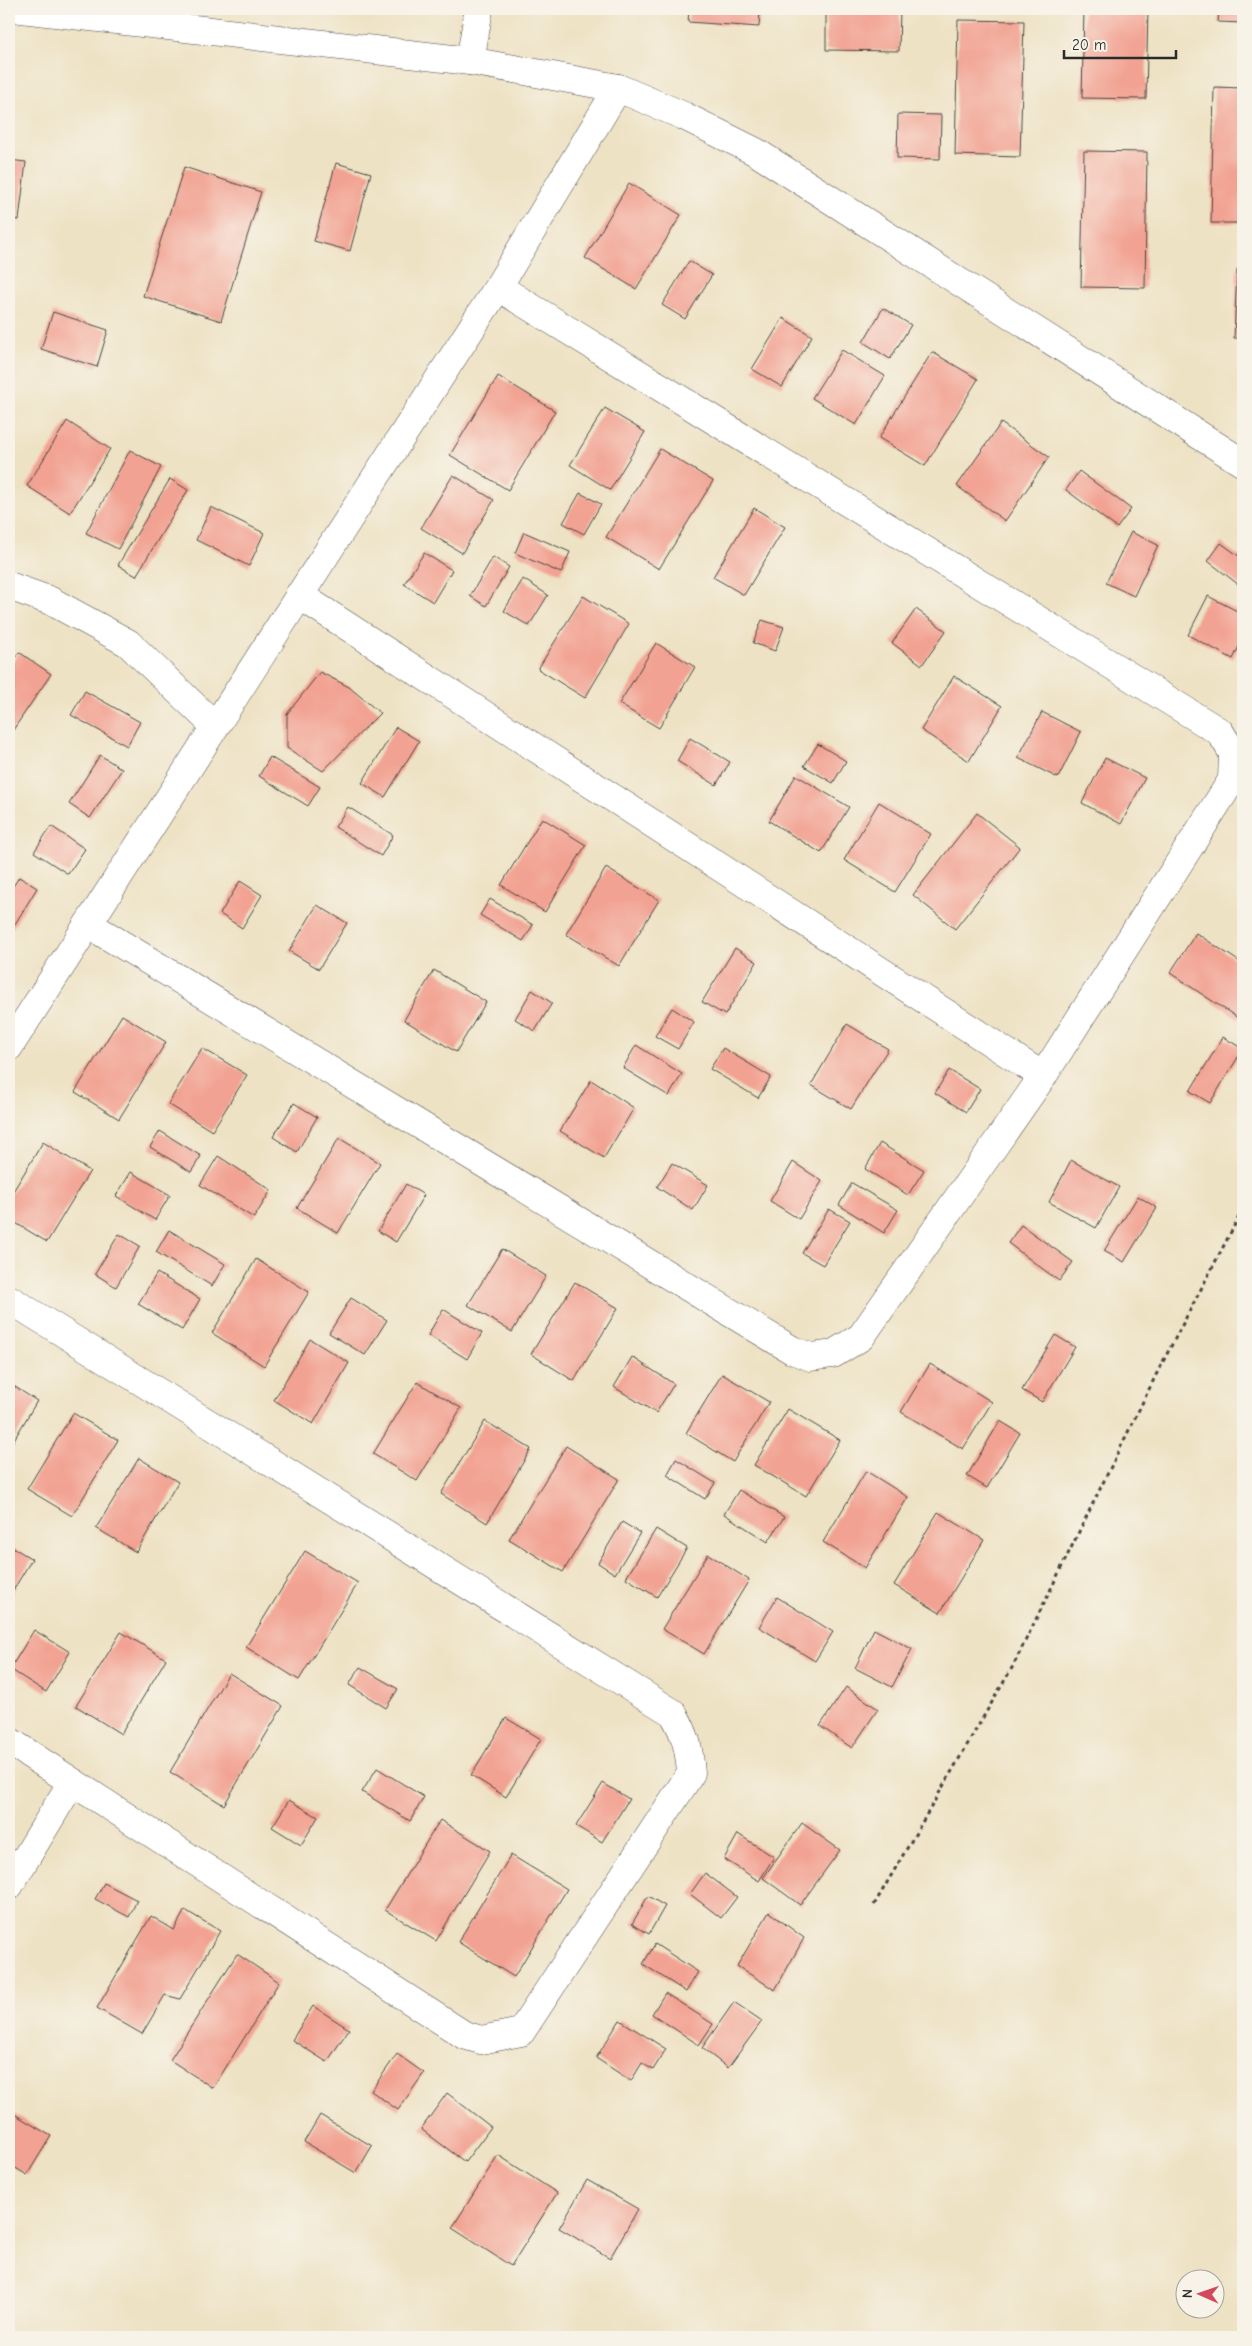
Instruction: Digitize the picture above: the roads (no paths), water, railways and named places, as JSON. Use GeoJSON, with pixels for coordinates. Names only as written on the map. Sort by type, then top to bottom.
{"type":"FeatureCollection","features":[{"type":"Feature","properties":{"kind":"street"},"geometry":{"type":"LineString","coordinates":[[21,9],[63,11],[470,61],[618,88],[684,116],[756,152],[1243,463]]}},
{"type":"Feature","properties":{"kind":"street"},"geometry":{"type":"LineString","coordinates":[[470,61],[479,9]]}},
{"type":"Feature","properties":{"kind":"street"},"geometry":{"type":"LineString","coordinates":[[9,1047],[498,287],[618,88]]}},
{"type":"Feature","properties":{"kind":"street"},"geometry":{"type":"LineString","coordinates":[[88,924],[792,1350],[812,1357],[833,1354],[860,1337],[1043,1076],[1232,780],[1233,753],[1220,732],[498,287]]}},
{"type":"Feature","properties":{"kind":"street"},"geometry":{"type":"LineString","coordinates":[[9,586],[51,601],[128,643],[215,726]]}},
{"type":"Feature","properties":{"kind":"street"},"geometry":{"type":"LineString","coordinates":[[299,595],[1043,1076]]}},
{"type":"Feature","properties":{"kind":"street"},"geometry":{"type":"LineString","coordinates":[[9,1299],[672,1714],[682,1728],[689,1748],[691,1773],[521,2032],[481,2040],[464,2035],[9,1741]]}},
{"type":"Feature","properties":{"kind":"street"},"geometry":{"type":"LineString","coordinates":[[9,1886],[72,1782]]}}]}
